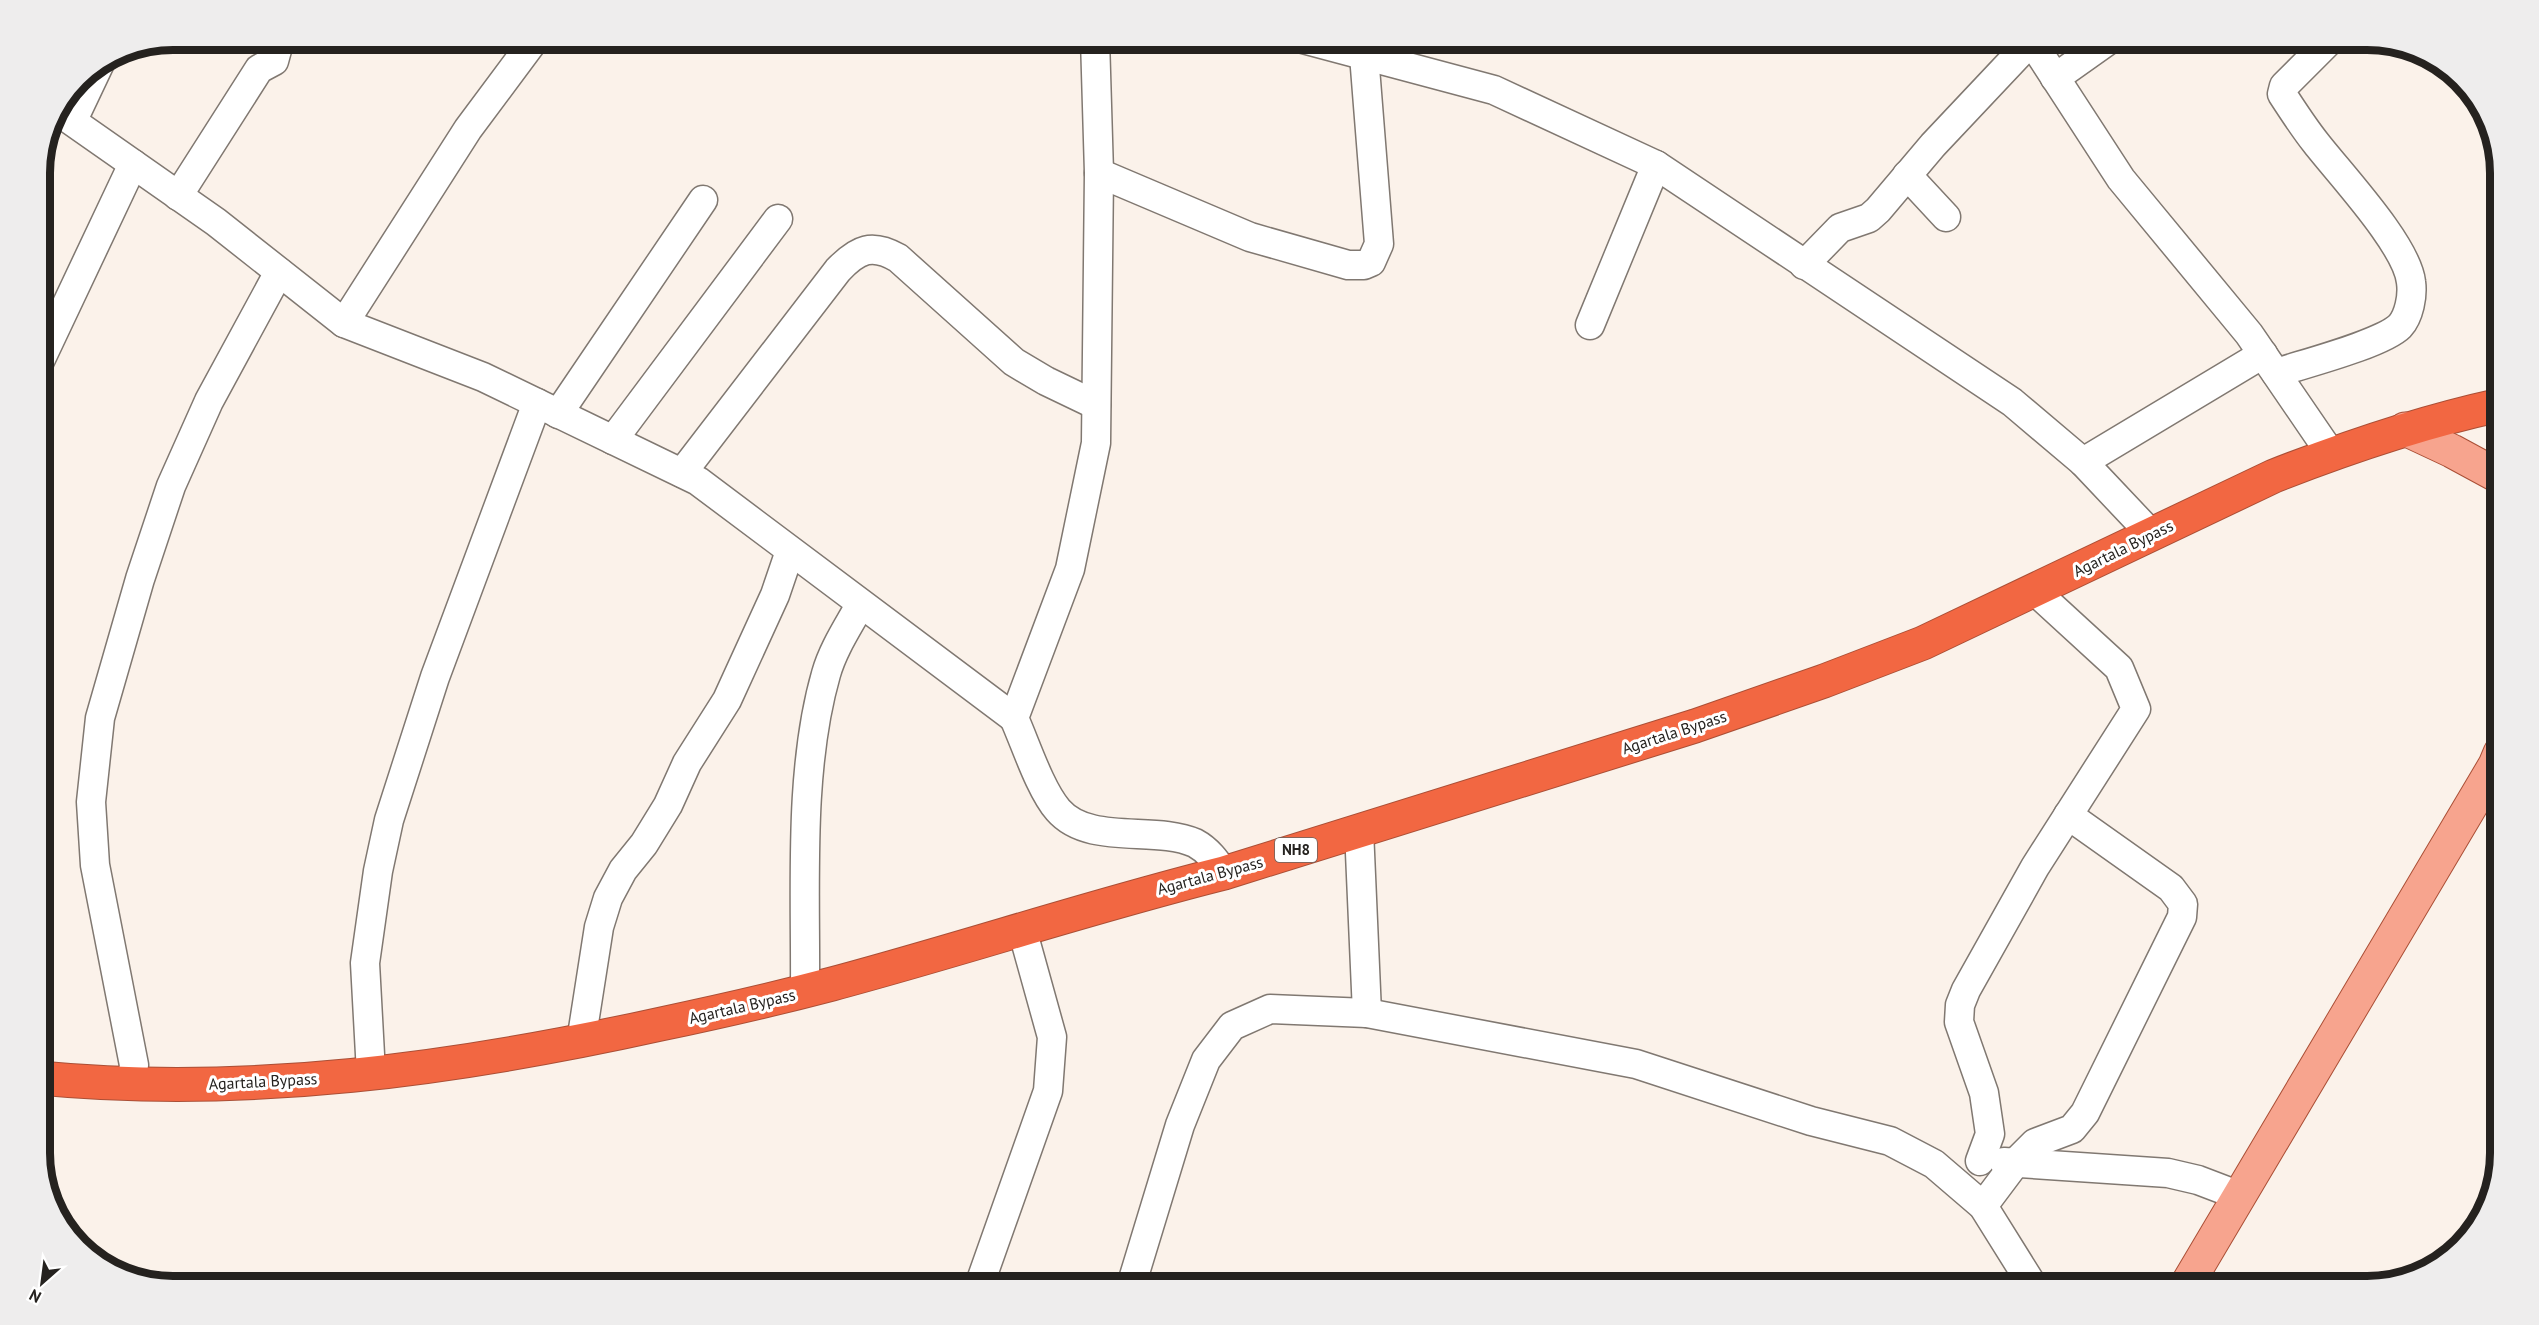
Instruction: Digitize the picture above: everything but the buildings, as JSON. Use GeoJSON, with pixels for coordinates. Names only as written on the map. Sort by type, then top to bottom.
{"type":"FeatureCollection","features":[{"type":"Feature","properties":{"kind":"highway","name":"Agartala Bypass"},"geometry":{"type":"LineString","coordinates":[[50,1079],[131,1085],[227,1085],[371,1073],[581,1042],[805,991],[1149,891],[1224,873],[1762,704],[1923,643],[2274,476],[2405,429],[2489,408]]}},
{"type":"Feature","properties":{"kind":"main road"},"geometry":{"type":"LineString","coordinates":[[2405,429],[2489,471]]}},
{"type":"Feature","properties":{"kind":"main road"},"geometry":{"type":"LineString","coordinates":[[2192,1276],[2490,774]]}},
{"type":"Feature","properties":{"kind":"street"},"geometry":{"type":"LineString","coordinates":[[178,196],[259,69],[274,61],[277,50]]}},
{"type":"Feature","properties":{"kind":"street"},"geometry":{"type":"LineString","coordinates":[[344,323],[468,129],[527,50]]}},
{"type":"Feature","properties":{"kind":"street"},"geometry":{"type":"LineString","coordinates":[[1014,718],[1070,568],[1096,443],[1099,173],[1095,50]]}},
{"type":"Feature","properties":{"kind":"street"},"geometry":{"type":"LineString","coordinates":[[1345,50],[1494,90],[1656,165],[2023,411],[2083,462],[2151,534]]}},
{"type":"Feature","properties":{"kind":"street"},"geometry":{"type":"LineString","coordinates":[[1804,265],[1840,228],[1869,218],[1932,145],[2021,50]]}},
{"type":"Feature","properties":{"kind":"street"},"geometry":{"type":"LineString","coordinates":[[2037,50],[2121,179],[2249,334],[2331,454]]}},
{"type":"Feature","properties":{"kind":"street"},"geometry":{"type":"LineString","coordinates":[[2055,78],[2094,50]]}},
{"type":"Feature","properties":{"kind":"street"},"geometry":{"type":"LineString","coordinates":[[2083,462],[2269,363],[2382,338],[2401,325],[2411,301],[2412,281],[2401,256],[2368,206],[2315,142],[2282,94],[2284,86],[2320,50]]}},
{"type":"Feature","properties":{"kind":"street"},"geometry":{"type":"LineString","coordinates":[[1099,173],[1250,237],[1348,265],[1364,265],[1371,262],[1379,244],[1364,55]]}},
{"type":"Feature","properties":{"kind":"street"},"geometry":{"type":"LineString","coordinates":[[85,85],[65,115],[178,196],[344,323],[483,377],[698,481],[1014,718],[1047,792],[1059,812],[1085,829],[1164,837],[1194,843],[1209,852],[1224,873]]}},
{"type":"Feature","properties":{"kind":"street"},"geometry":{"type":"LineString","coordinates":[[50,340],[133,164]]}},
{"type":"Feature","properties":{"kind":"street"},"geometry":{"type":"LineString","coordinates":[[1590,325],[1656,165]]}},
{"type":"Feature","properties":{"kind":"street"},"geometry":{"type":"LineString","coordinates":[[1907,176],[1946,217]]}},
{"type":"Feature","properties":{"kind":"street"},"geometry":{"type":"LineString","coordinates":[[371,1073],[365,963],[378,871],[389,820],[435,677],[548,409],[703,200]]}},
{"type":"Feature","properties":{"kind":"street"},"geometry":{"type":"LineString","coordinates":[[613,440],[778,219]]}},
{"type":"Feature","properties":{"kind":"street"},"geometry":{"type":"LineString","coordinates":[[682,473],[838,270],[853,255],[868,250],[883,249],[898,258],[1014,362],[1046,381],[1096,405]]}},
{"type":"Feature","properties":{"kind":"street"},"geometry":{"type":"LineString","coordinates":[[131,1085],[134,1065],[95,866],[91,802],[100,718],[140,579],[171,486],[209,401],[279,272]]}},
{"type":"Feature","properties":{"kind":"street"},"geometry":{"type":"LineString","coordinates":[[581,1042],[599,927],[608,898],[623,870],[644,844],[668,805],[687,763],[728,700],[775,595],[790,551]]}},
{"type":"Feature","properties":{"kind":"street"},"geometry":{"type":"LineString","coordinates":[[1980,1161],[1990,1134],[1984,1093],[1959,1022],[1960,1005],[1966,990],[2035,867],[2136,709],[2119,668],[2035,591]]}},
{"type":"Feature","properties":{"kind":"street"},"geometry":{"type":"LineString","coordinates":[[805,991],[808,784],[816,719],[826,672],[860,604]]}},
{"type":"Feature","properties":{"kind":"street"},"geometry":{"type":"LineString","coordinates":[[1983,1206],[2016,1162],[2035,1143],[2072,1128],[2085,1113],[2182,916],[2183,904],[2171,888],[2068,815]]}},
{"type":"Feature","properties":{"kind":"street"},"geometry":{"type":"LineString","coordinates":[[1359,830],[1367,1012]]}},
{"type":"Feature","properties":{"kind":"street"},"geometry":{"type":"LineString","coordinates":[[983,1276],[1048,1091],[1052,1037],[1022,929]]}},
{"type":"Feature","properties":{"kind":"street"},"geometry":{"type":"LineString","coordinates":[[1134,1276],[1180,1125],[1206,1060],[1232,1026],[1270,1009],[1367,1012],[1636,1065],[1811,1121],[1890,1141],[1934,1164],[1983,1206],[2027,1276]]}},
{"type":"Feature","properties":{"kind":"street"},"geometry":{"type":"LineString","coordinates":[[1944,1173],[1980,1161],[2168,1173],[2198,1180],[2240,1196]]}}]}
